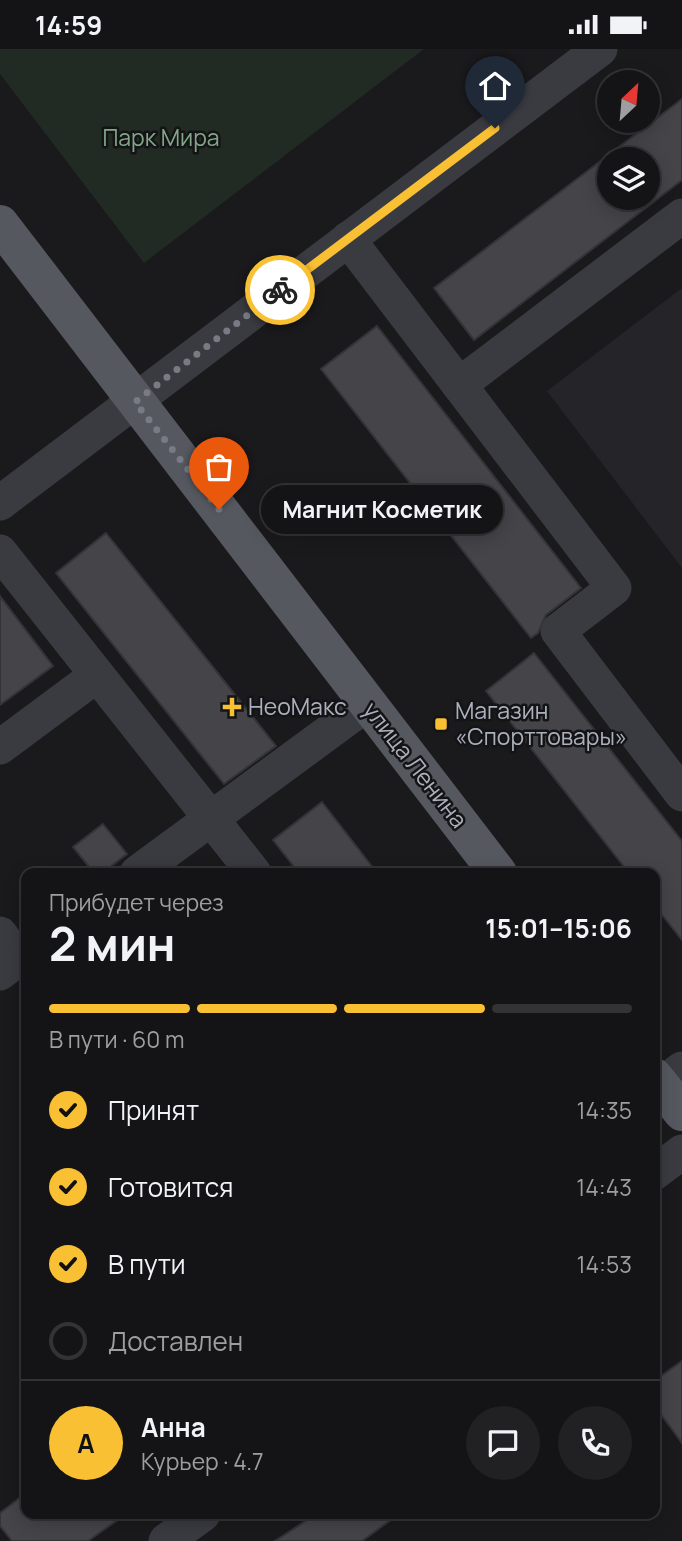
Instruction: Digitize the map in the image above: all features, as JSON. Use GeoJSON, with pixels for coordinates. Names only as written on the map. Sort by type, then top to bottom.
{"type":"FeatureCollection","features":[{"type":"Feature","properties":{"kind":"main road","name":"улица Ленина"},"geometry":{"type":"LineString","coordinates":[[0,224],[494,868]]}},
{"type":"Feature","properties":{"kind":"street"},"geometry":{"type":"LineString","coordinates":[[0,503],[600,49]]}},
{"type":"Feature","properties":{"kind":"street"},"geometry":{"type":"LineString","coordinates":[[459,385],[682,216]]}},
{"type":"Feature","properties":{"kind":"street"},"geometry":{"type":"LineString","coordinates":[[348,239],[614,589],[558,631],[682,794]]}},
{"type":"Feature","properties":{"kind":"street"},"geometry":{"type":"LineString","coordinates":[[0,551],[250,868]]}},
{"type":"Feature","properties":{"kind":"street"},"geometry":{"type":"LineString","coordinates":[[0,747],[97,675]]}},
{"type":"Feature","properties":{"kind":"street"},"geometry":{"type":"LineString","coordinates":[[144,868],[367,703]]}},
{"type":"Feature","properties":{"kind":"street"},"geometry":{"type":"LineString","coordinates":[[660,1168],[682,1152]]}},
{"type":"Feature","properties":{"kind":"street"},"geometry":{"type":"LineString","coordinates":[[166,1541],[196,1519]]}},
{"type":"Feature","properties":{"kind":"shaded area"},"geometry":{"type":"Polygon","coordinates":[[[682,288],[682,568],[547,391],[682,288]]]}},
{"type":"Feature","properties":{"kind":"green space","name":"Парк Мира"},"geometry":{"type":"Polygon","coordinates":[[[0,49],[424,49],[144,263],[0,74],[0,49]]]}},
{"type":"Feature","properties":{"kind":"building"},"geometry":{"type":"Polygon","coordinates":[[[682,99],[682,180],[660,197],[660,147],[619,147],[637,133],[660,133],[660,116],[682,99]]]}},
{"type":"Feature","properties":{"kind":"building"},"geometry":{"type":"Polygon","coordinates":[[[597,164],[597,210],[643,210],[474,340],[434,288],[597,164]]]}},
{"type":"Feature","properties":{"kind":"building"},"geometry":{"type":"Polygon","coordinates":[[[377,326],[581,588],[546,615],[538,633],[531,638],[321,369],[377,326]]]}},
{"type":"Feature","properties":{"kind":"building"},"geometry":{"type":"Polygon","coordinates":[[[106,533],[276,746],[224,784],[56,573],[106,533]]]}},
{"type":"Feature","properties":{"kind":"building"},"geometry":{"type":"Polygon","coordinates":[[[0,596],[53,666],[0,705],[0,596]]]}},
{"type":"Feature","properties":{"kind":"building"},"geometry":{"type":"Polygon","coordinates":[[[534,653],[682,841],[682,940],[660,912],[660,868],[625,868],[486,691],[534,653]]]}},
{"type":"Feature","properties":{"kind":"building"},"geometry":{"type":"Polygon","coordinates":[[[322,802],[373,868],[295,868],[273,840],[322,802]]]}},
{"type":"Feature","properties":{"kind":"building"},"geometry":{"type":"Polygon","coordinates":[[[103,824],[127,854],[109,868],[90,868],[73,847],[103,824]]]}},
{"type":"Feature","properties":{"kind":"building"},"geometry":{"type":"Polygon","coordinates":[[[682,1361],[682,1443],[660,1413],[660,1377],[682,1361]]]}},
{"type":"Feature","properties":{"kind":"building"},"geometry":{"type":"Polygon","coordinates":[[[21,1497],[21,1519],[119,1519],[88,1541],[12,1541],[0,1526],[0,1513],[21,1497]]]}},
{"type":"Feature","properties":{"kind":"building"},"geometry":{"type":"Polygon","coordinates":[[[308,1519],[392,1519],[362,1541],[275,1541],[308,1519]]]}},
{"type":"Feature","properties":{"kind":"way so far"},"geometry":{"type":"LineString","coordinates":[[219,509],[135,402],[280,290]]}},
{"type":"Feature","properties":{"kind":"place","name":"Магнит Косметик"},"geometry":{"type":"Point","coordinates":[219,509]}},
{"type":"Feature","properties":{"kind":"place","name":"НеоМакс"},"geometry":{"type":"Point","coordinates":[232,707]}},
{"type":"Feature","properties":{"kind":"place","name":"Магазин «Спорттовары»"},"geometry":{"type":"Point","coordinates":[441,724]}},
{"type":"Feature","properties":{"kind":"route"},"geometry":{"type":"LineString","coordinates":[[280,290],[495,128]]}}]}
